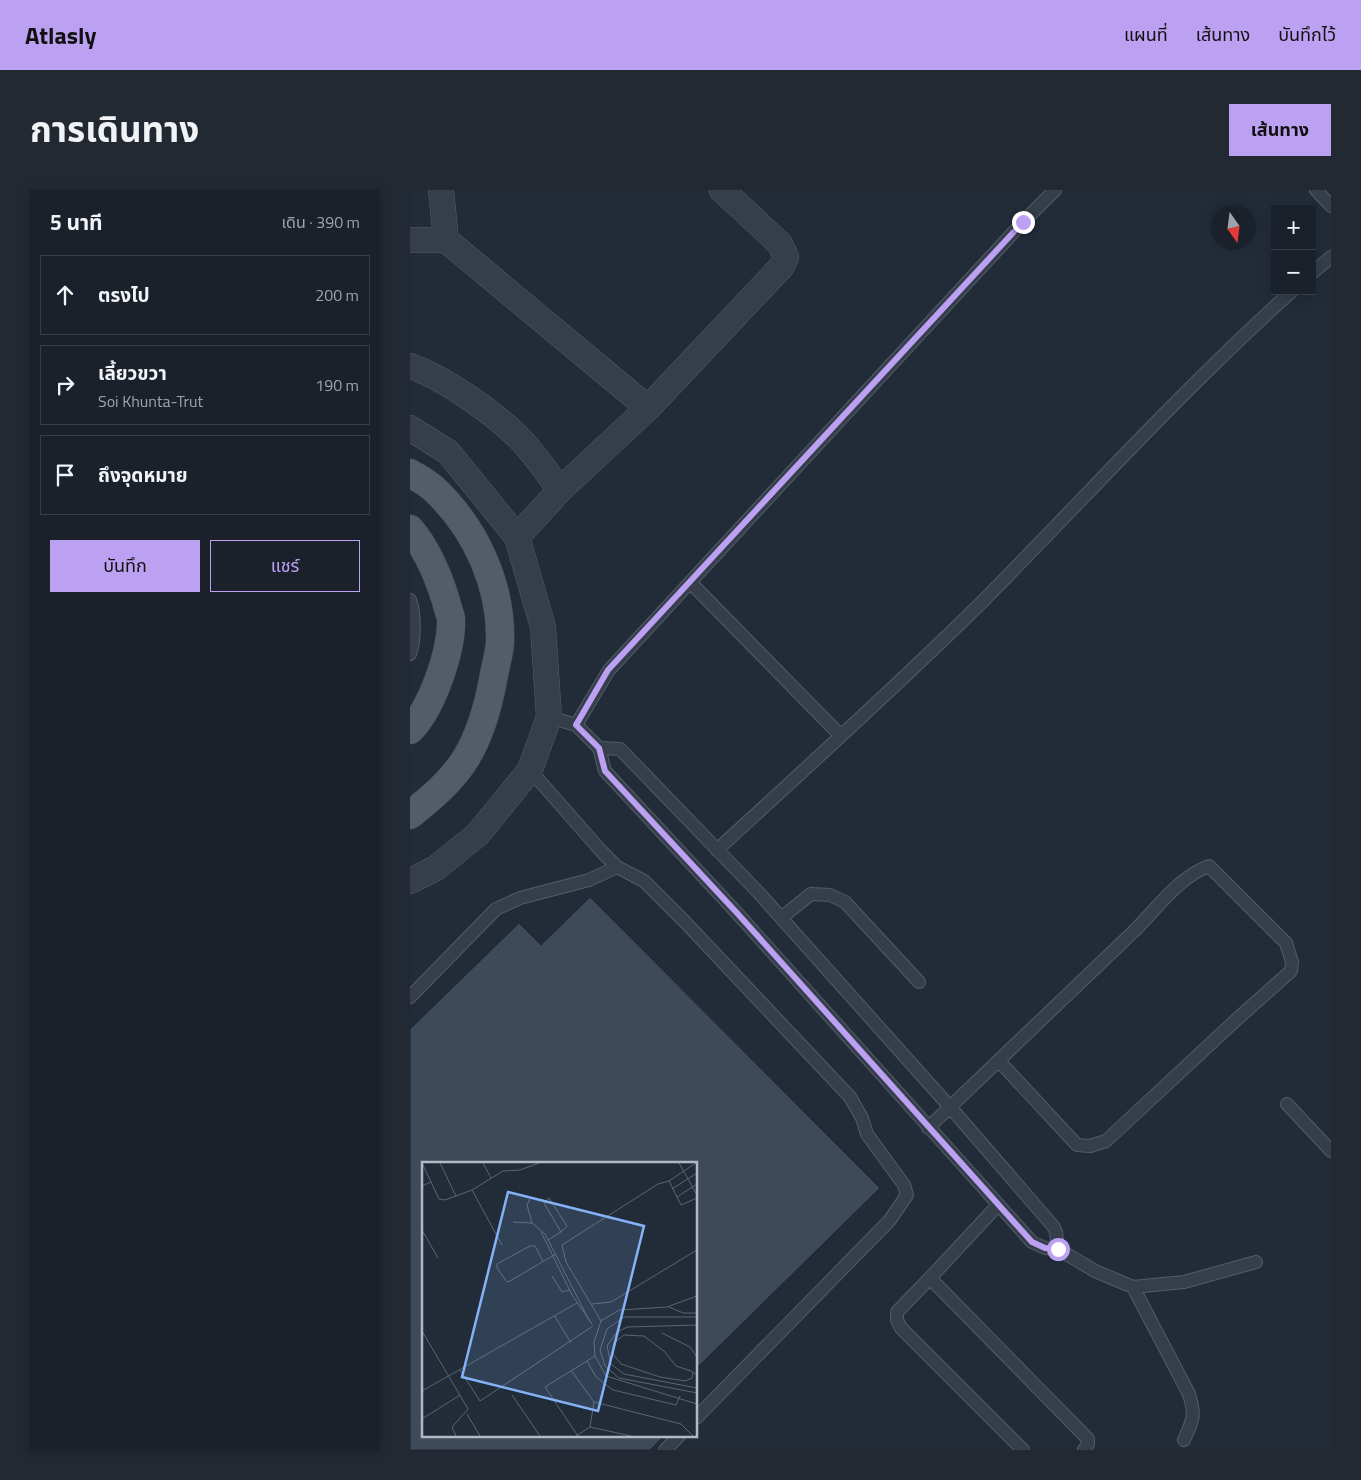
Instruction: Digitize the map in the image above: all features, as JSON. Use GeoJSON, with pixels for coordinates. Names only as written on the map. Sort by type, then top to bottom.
{"type":"FeatureCollection","features":[{"type":"Feature","properties":{"kind":"main road"},"geometry":{"type":"LineString","coordinates":[[410,473],[434,489],[463,524],[479,550],[492,583],[499,614],[500,644],[490,697],[479,732],[465,759],[447,782],[410,815]]}},
{"type":"Feature","properties":{"kind":"main road"},"geometry":{"type":"LineString","coordinates":[[410,529],[432,563],[451,619],[448,646],[441,672],[418,722],[410,730]]}},
{"type":"Feature","properties":{"kind":"street"},"geometry":{"type":"LineString","coordinates":[[441,190],[446,240]]}},
{"type":"Feature","properties":{"kind":"street"},"geometry":{"type":"LineString","coordinates":[[517,538],[560,490],[648,408],[782,266],[786,257],[780,244],[722,190]]}},
{"type":"Feature","properties":{"kind":"street"},"geometry":{"type":"LineString","coordinates":[[410,240],[446,240],[648,408]]}},
{"type":"Feature","properties":{"kind":"street"},"geometry":{"type":"LineString","coordinates":[[410,366],[422,370],[476,402],[522,441],[560,490]]}},
{"type":"Feature","properties":{"kind":"street"},"geometry":{"type":"LineString","coordinates":[[410,428],[448,452],[517,538],[543,627],[549,717],[530,770],[478,834],[436,868],[410,881]]}},
{"type":"Feature","properties":{"kind":"lane"},"geometry":{"type":"LineString","coordinates":[[576,725],[608,670],[1023,222],[1056,190]]}},
{"type":"Feature","properties":{"kind":"lane"},"geometry":{"type":"LineString","coordinates":[[1316,190],[1331,206]]}},
{"type":"Feature","properties":{"kind":"lane"},"geometry":{"type":"LineString","coordinates":[[1316,270],[1331,257]]}},
{"type":"Feature","properties":{"kind":"lane"},"geometry":{"type":"LineString","coordinates":[[717,850],[841,736],[981,602],[1237,340],[1288,295]]}},
{"type":"Feature","properties":{"kind":"lane"},"geometry":{"type":"LineString","coordinates":[[690,582],[841,736]]}},
{"type":"Feature","properties":{"kind":"lane"},"geometry":{"type":"LineString","coordinates":[[410,600],[413,606],[413,633],[410,654]]}},
{"type":"Feature","properties":{"kind":"lane"},"geometry":{"type":"LineString","coordinates":[[549,717],[576,725],[599,748],[605,771],[737,913],[1032,1242],[1045,1248],[1058,1249],[1095,1272],[1133,1287],[1184,1282],[1256,1262]]}},
{"type":"Feature","properties":{"kind":"lane"},"geometry":{"type":"LineString","coordinates":[[599,748],[620,750],[781,918],[950,1107],[1053,1226],[1056,1232],[1058,1249]]}},
{"type":"Feature","properties":{"kind":"lane"},"geometry":{"type":"LineString","coordinates":[[530,770],[602,852],[618,866],[644,881],[850,1097],[862,1118],[867,1134],[904,1185],[907,1195],[890,1220],[698,1416]]}},
{"type":"Feature","properties":{"kind":"lane"},"geometry":{"type":"LineString","coordinates":[[410,997],[496,909],[520,898],[589,880],[618,866]]}},
{"type":"Feature","properties":{"kind":"lane"},"geometry":{"type":"LineString","coordinates":[[928,1128],[998,1061],[1145,921],[1179,883],[1199,870],[1209,866],[1286,943],[1292,962],[1292,971],[1228,1027],[1106,1141],[1090,1146],[1077,1144],[998,1061]]}},
{"type":"Feature","properties":{"kind":"lane"},"geometry":{"type":"LineString","coordinates":[[781,918],[811,894],[830,895],[845,902],[919,982]]}},
{"type":"Feature","properties":{"kind":"lane"},"geometry":{"type":"LineString","coordinates":[[1287,1104],[1331,1151]]}},
{"type":"Feature","properties":{"kind":"lane"},"geometry":{"type":"LineString","coordinates":[[998,1205],[896,1312],[896,1320],[901,1328],[1023,1450]]}},
{"type":"Feature","properties":{"kind":"lane"},"geometry":{"type":"LineString","coordinates":[[930,1278],[1088,1439],[1088,1444],[1084,1450]]}},
{"type":"Feature","properties":{"kind":"lane"},"geometry":{"type":"LineString","coordinates":[[1133,1287],[1188,1394],[1194,1410],[1193,1420],[1184,1440]]}},
{"type":"Feature","properties":{"kind":"lane"},"geometry":{"type":"LineString","coordinates":[[665,1450],[677,1438]]}},
{"type":"Feature","properties":{"kind":"building"},"geometry":{"type":"Polygon","coordinates":[[[590,897],[880,1188],[698,1367],[698,1162],[422,1162],[422,1438],[662,1438],[650,1450],[410,1450],[410,1029],[519,923],[541,945],[590,897]]]}},
{"type":"Feature","properties":{"kind":"route"},"geometry":{"type":"LineString","coordinates":[[1023,222],[608,670],[576,725],[599,748],[605,771],[737,913],[1032,1242],[1045,1248],[1058,1249]]}}]}
